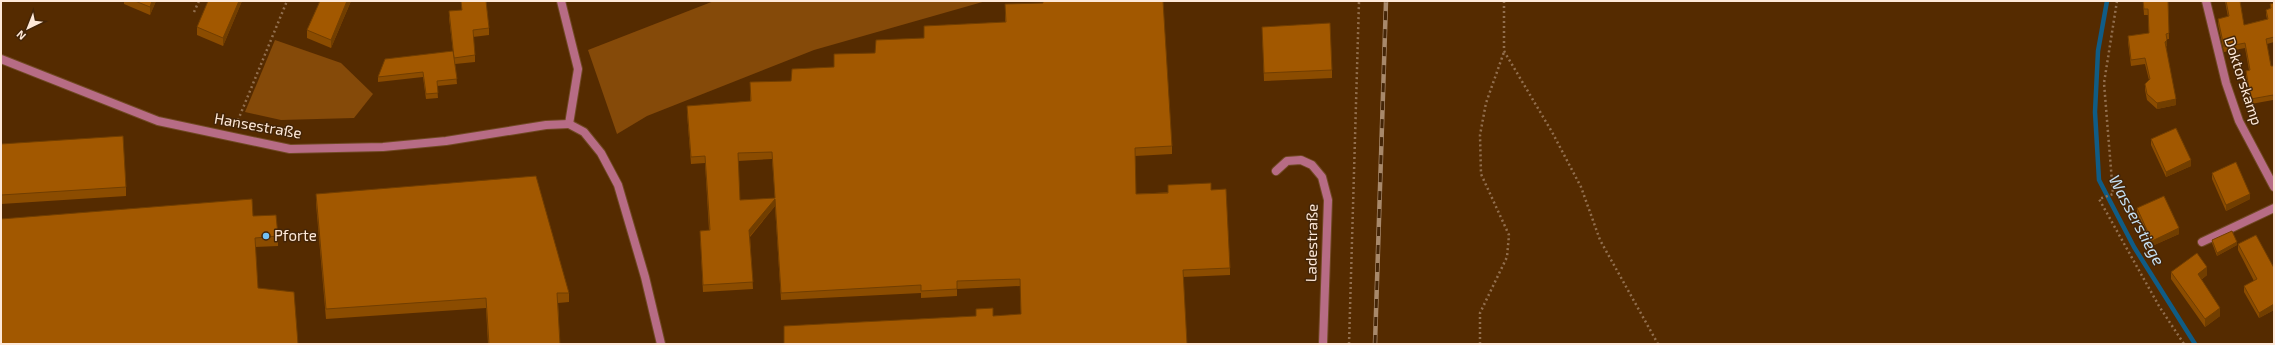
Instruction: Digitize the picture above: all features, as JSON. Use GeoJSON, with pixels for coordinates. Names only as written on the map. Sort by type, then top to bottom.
{"type":"FeatureCollection","features":[{"type":"Feature","properties":{"kind":"street"},"geometry":{"type":"LineString","coordinates":[[561,1],[578,69],[570,124],[584,132],[601,153],[618,185],[645,277],[661,344]]}},
{"type":"Feature","properties":{"kind":"street","name":"Doktorskamp"},"geometry":{"type":"LineString","coordinates":[[2206,1],[2226,83],[2239,121],[2274,187]]}},
{"type":"Feature","properties":{"kind":"street","name":"Hansestraße"},"geometry":{"type":"LineString","coordinates":[[1,59],[158,121],[290,149],[399,145],[446,141],[546,125],[570,124]]}},
{"type":"Feature","properties":{"kind":"street","name":"Ladestraße"},"geometry":{"type":"LineString","coordinates":[[1276,171],[1287,161],[1301,160],[1312,165],[1322,177],[1328,200],[1323,344]]}},
{"type":"Feature","properties":{"kind":"street"},"geometry":{"type":"LineString","coordinates":[[2202,242],[2274,208]]}},
{"type":"Feature","properties":{"kind":"path"},"geometry":{"type":"LineString","coordinates":[[194,12],[199,1]]}},
{"type":"Feature","properties":{"kind":"path"},"geometry":{"type":"LineString","coordinates":[[236,125],[287,1]]}},
{"type":"Feature","properties":{"kind":"path"},"geometry":{"type":"LineString","coordinates":[[1349,344],[1358,1]]}},
{"type":"Feature","properties":{"kind":"path"},"geometry":{"type":"LineString","coordinates":[[1480,344],[1480,313],[1507,257],[1509,235],[1481,174],[1480,135],[1486,103],[1504,51],[1504,1]]}},
{"type":"Feature","properties":{"kind":"path"},"geometry":{"type":"LineString","coordinates":[[2117,1],[2104,82],[2113,194],[2099,199],[2159,306],[2184,344]]}},
{"type":"Feature","properties":{"kind":"path"},"geometry":{"type":"LineString","coordinates":[[1504,51],[1552,132],[1581,187],[1600,240],[1658,344]]}},
{"type":"Feature","properties":{"kind":"shaded area"},"geometry":{"type":"Polygon","coordinates":[[[714,1],[986,1],[814,50],[647,116],[617,134],[588,50],[714,1]]]}},
{"type":"Feature","properties":{"kind":"shaded area"},"geometry":{"type":"Polygon","coordinates":[[[275,40],[341,63],[373,94],[354,118],[281,120],[245,112],[275,40]]]}},
{"type":"Feature","properties":{"kind":"building"},"geometry":{"type":"Polygon","coordinates":[[[135,1],[152,1],[150,7],[135,1]]]}},
{"type":"Feature","properties":{"kind":"building"},"geometry":{"type":"Polygon","coordinates":[[[208,1],[239,1],[223,38],[197,27],[208,1]]]}},
{"type":"Feature","properties":{"kind":"building"},"geometry":{"type":"Polygon","coordinates":[[[320,1],[347,1],[331,40],[307,30],[320,1]]]}},
{"type":"Feature","properties":{"kind":"building"},"geometry":{"type":"Polygon","coordinates":[[[461,1],[486,1],[489,28],[473,30],[475,55],[454,58],[449,11],[462,10],[461,1]]]}},
{"type":"Feature","properties":{"kind":"building"},"geometry":{"type":"Polygon","coordinates":[[[1043,1],[1163,1],[1172,146],[1135,148],[1136,194],[1168,193],[1168,185],[1211,183],[1211,190],[1226,189],[1230,268],[1183,270],[1187,344],[784,344],[784,326],[976,316],[976,309],[993,308],[993,316],[1021,314],[1020,279],[957,281],[957,289],[921,291],[921,285],[781,293],[775,199],[749,230],[753,282],[703,285],[700,231],[710,230],[705,156],[691,157],[687,106],[751,101],[750,82],[791,81],[792,69],[834,67],[834,54],[875,53],[876,40],[924,38],[924,26],[1006,22],[1005,4],[1043,3],[1043,1]],[[772,152],[738,153],[740,200],[775,198],[772,152]]]}},
{"type":"Feature","properties":{"kind":"building"},"geometry":{"type":"Polygon","coordinates":[[[2143,1],[2168,1],[2169,33],[2166,34],[2167,40],[2165,42],[2176,99],[2157,103],[2147,94],[2145,84],[2150,79],[2145,58],[2131,60],[2128,36],[2149,33],[2148,9],[2144,9],[2143,1]]]}},
{"type":"Feature","properties":{"kind":"building"},"geometry":{"type":"Polygon","coordinates":[[[2226,1],[2240,1],[2244,25],[2268,19],[2266,10],[2271,8],[2270,4],[2274,3],[2274,37],[2266,39],[2271,66],[2274,66],[2274,100],[2273,95],[2251,99],[2246,71],[2250,70],[2245,43],[2224,47],[2218,19],[2229,16],[2226,1]]]}},
{"type":"Feature","properties":{"kind":"building"},"geometry":{"type":"Polygon","coordinates":[[[1330,23],[1332,70],[1264,73],[1262,27],[1330,23]]]}},
{"type":"Feature","properties":{"kind":"building"},"geometry":{"type":"Polygon","coordinates":[[[453,51],[457,79],[437,81],[438,93],[426,94],[423,72],[378,77],[385,59],[453,51]]]}},
{"type":"Feature","properties":{"kind":"building"},"geometry":{"type":"Polygon","coordinates":[[[2176,128],[2191,160],[2166,172],[2151,139],[2176,128]]]}},
{"type":"Feature","properties":{"kind":"building"},"geometry":{"type":"Polygon","coordinates":[[[123,136],[126,187],[1,195],[1,144],[123,136]]]}},
{"type":"Feature","properties":{"kind":"building"},"geometry":{"type":"Polygon","coordinates":[[[2236,162],[2250,194],[2226,205],[2212,173],[2236,162]]]}},
{"type":"Feature","properties":{"kind":"building"},"geometry":{"type":"Polygon","coordinates":[[[536,176],[569,293],[557,293],[560,344],[489,344],[486,298],[326,309],[316,194],[536,176]]]}},
{"type":"Feature","properties":{"kind":"building"},"geometry":{"type":"Polygon","coordinates":[[[2164,196],[2179,228],[2152,241],[2137,208],[2164,196]]]}},
{"type":"Feature","properties":{"kind":"building"},"geometry":{"type":"Polygon","coordinates":[[[252,199],[253,216],[276,215],[278,236],[255,238],[258,288],[294,292],[298,344],[1,344],[1,219],[252,199]]]}},
{"type":"Feature","properties":{"kind":"building"},"geometry":{"type":"Polygon","coordinates":[[[2232,231],[2237,242],[2217,253],[2212,240],[2232,231]]]}},
{"type":"Feature","properties":{"kind":"building"},"geometry":{"type":"Polygon","coordinates":[[[2256,235],[2274,268],[2274,304],[2259,313],[2244,286],[2257,279],[2238,244],[2256,235]]]}},
{"type":"Feature","properties":{"kind":"building"},"geometry":{"type":"Polygon","coordinates":[[[2197,253],[2207,267],[2198,274],[2220,308],[2205,319],[2171,272],[2197,253]]]}},
{"type":"Feature","properties":{"kind":"waterway","name":"Wasserstiege"},"geometry":{"type":"LineString","coordinates":[[2107,1],[2098,51],[2095,112],[2099,180],[2134,247],[2195,344]]}},
{"type":"Feature","properties":{"kind":"railway"},"geometry":{"type":"LineString","coordinates":[[1375,344],[1386,1]]}},
{"type":"Feature","properties":{"kind":"place","name":"Pforte"},"geometry":{"type":"Point","coordinates":[266,236]}}]}
